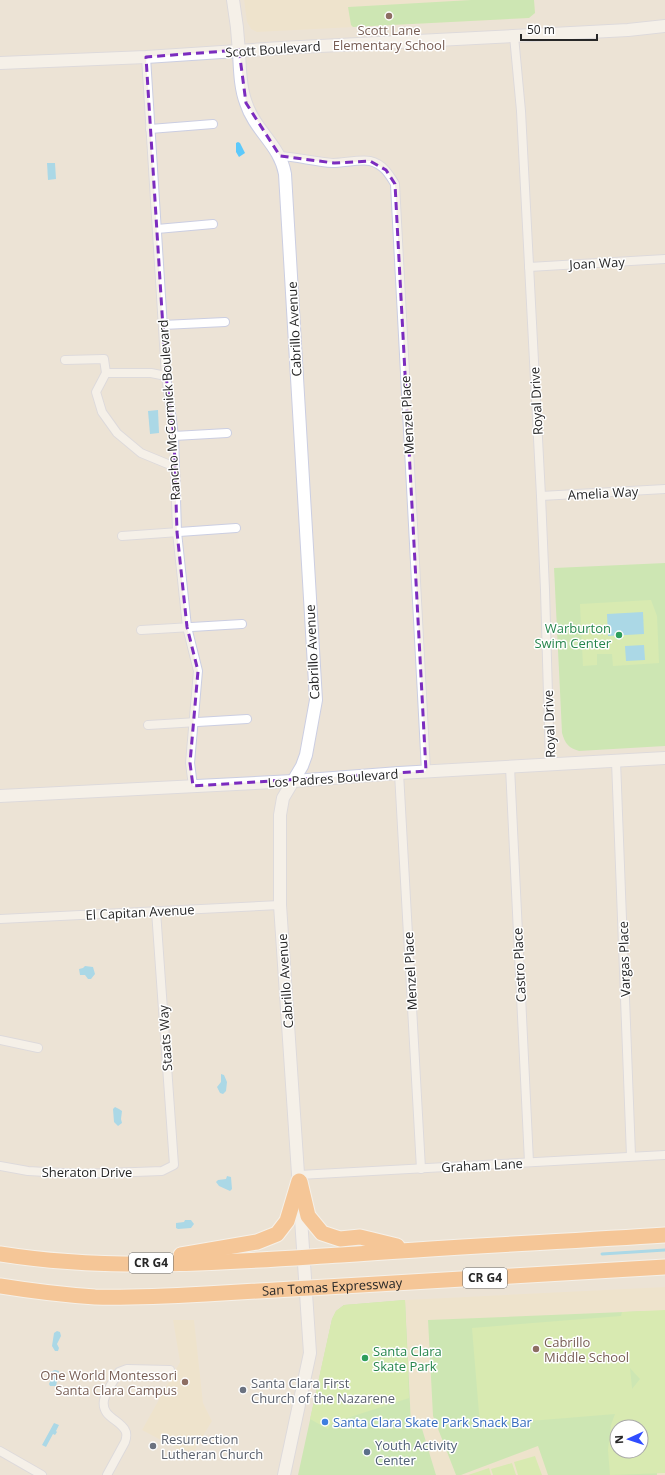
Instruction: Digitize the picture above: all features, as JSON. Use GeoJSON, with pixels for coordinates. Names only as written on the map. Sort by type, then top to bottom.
{"type":"FeatureCollection","features":[{"type":"Feature","properties":{"kind":"highway"},"geometry":{"type":"LineString","coordinates":[[299,1178],[308,1216],[322,1234],[340,1239],[360,1237],[412,1250]]}},
{"type":"Feature","properties":{"kind":"highway"},"geometry":{"type":"LineString","coordinates":[[130,1264],[257,1242],[276,1234],[287,1221],[299,1178]]}},
{"type":"Feature","properties":{"kind":"highway","name":"CR G4"},"geometry":{"type":"LineString","coordinates":[[0,1254],[31,1259],[98,1263],[130,1264],[205,1262],[665,1236]]}},
{"type":"Feature","properties":{"kind":"highway","name":"San Tomas Expressway"},"geometry":{"type":"LineString","coordinates":[[0,1286],[29,1291],[87,1296],[128,1297],[306,1289],[665,1267]]}},
{"type":"Feature","properties":{"kind":"street","name":"Cabrillo Avenue"},"geometry":{"type":"LineString","coordinates":[[233,0],[242,90],[250,114],[280,156],[286,174],[316,700],[306,755],[294,781],[283,798],[280,815],[280,905],[310,1353],[284,1475]]}},
{"type":"Feature","properties":{"kind":"street","name":"Scott Boulevard"},"geometry":{"type":"LineString","coordinates":[[0,63],[146,57],[239,50],[628,30],[665,26]]}},
{"type":"Feature","properties":{"kind":"street","name":"Royal Drive"},"geometry":{"type":"LineString","coordinates":[[514,36],[521,111],[541,496],[550,765]]}},
{"type":"Feature","properties":{"kind":"street","name":"Rancho McCormick Boulevard"},"geometry":{"type":"LineString","coordinates":[[146,57],[166,376],[174,436],[177,532],[187,627],[198,671],[190,763],[192,786]]}},
{"type":"Feature","properties":{"kind":"street"},"geometry":{"type":"LineString","coordinates":[[150,129],[213,124]]}},
{"type":"Feature","properties":{"kind":"street","name":"Menzel Place"},"geometry":{"type":"LineString","coordinates":[[280,156],[298,157],[313,161],[334,163],[370,161],[386,170],[395,184],[426,771]]}},
{"type":"Feature","properties":{"kind":"street"},"geometry":{"type":"LineString","coordinates":[[157,230],[214,224]]}},
{"type":"Feature","properties":{"kind":"street","name":"Joan Way"},"geometry":{"type":"LineString","coordinates":[[529,267],[665,258]]}},
{"type":"Feature","properties":{"kind":"street"},"geometry":{"type":"LineString","coordinates":[[163,325],[224,322]]}},
{"type":"Feature","properties":{"kind":"street"},"geometry":{"type":"LineString","coordinates":[[65,360],[104,359],[106,373],[96,392],[102,412],[117,433],[142,453],[175,467]]}},
{"type":"Feature","properties":{"kind":"street"},"geometry":{"type":"LineString","coordinates":[[106,373],[151,373],[166,376]]}},
{"type":"Feature","properties":{"kind":"street"},"geometry":{"type":"LineString","coordinates":[[174,436],[227,433]]}},
{"type":"Feature","properties":{"kind":"street","name":"Amelia Way"},"geometry":{"type":"LineString","coordinates":[[541,496],[665,489]]}},
{"type":"Feature","properties":{"kind":"street"},"geometry":{"type":"LineString","coordinates":[[122,536],[236,528]]}},
{"type":"Feature","properties":{"kind":"street"},"geometry":{"type":"LineString","coordinates":[[140,630],[242,624]]}},
{"type":"Feature","properties":{"kind":"street"},"geometry":{"type":"LineString","coordinates":[[148,725],[247,719]]}},
{"type":"Feature","properties":{"kind":"street","name":"Los Padres Boulevard"},"geometry":{"type":"LineString","coordinates":[[0,796],[294,781],[426,771],[665,758]]}},
{"type":"Feature","properties":{"kind":"street","name":"Vargas Place"},"geometry":{"type":"LineString","coordinates":[[616,761],[631,1156]]}},
{"type":"Feature","properties":{"kind":"street","name":"Castro Place"},"geometry":{"type":"LineString","coordinates":[[510,767],[529,1162]]}},
{"type":"Feature","properties":{"kind":"street","name":"Menzel Place"},"geometry":{"type":"LineString","coordinates":[[399,773],[421,1169]]}},
{"type":"Feature","properties":{"kind":"street","name":"El Capitan Avenue"},"geometry":{"type":"LineString","coordinates":[[0,919],[280,905]]}},
{"type":"Feature","properties":{"kind":"street","name":"Staats Way"},"geometry":{"type":"LineString","coordinates":[[156,911],[174,1165]]}},
{"type":"Feature","properties":{"kind":"street"},"geometry":{"type":"LineString","coordinates":[[0,1040],[38,1048]]}},
{"type":"Feature","properties":{"kind":"street","name":"Graham Lane"},"geometry":{"type":"LineString","coordinates":[[299,1178],[529,1162],[665,1155]]}},
{"type":"Feature","properties":{"kind":"street","name":"Sheraton Drive"},"geometry":{"type":"LineString","coordinates":[[0,1166],[28,1171],[80,1174],[162,1171],[174,1165]]}},
{"type":"Feature","properties":{"kind":"street"},"geometry":{"type":"LineString","coordinates":[[107,1475],[125,1442],[126,1436],[125,1430],[107,1414],[104,1406],[104,1399],[119,1372],[127,1369],[170,1370]]}},
{"type":"Feature","properties":{"kind":"street"},"geometry":{"type":"LineString","coordinates":[[0,1451],[42,1475]]}},
{"type":"Feature","properties":{"kind":"highlighted area"},"geometry":{"type":"Polygon","coordinates":[[[239,50],[246,103],[280,156],[334,163],[370,161],[386,170],[395,184],[426,771],[193,786],[190,763],[198,671],[187,627],[177,532],[174,436],[166,376],[146,57],[239,50]]]}},
{"type":"Feature","properties":{"kind":"shaded area","name":"Scott Lane Elementary School"},"geometry":{"type":"Polygon","coordinates":[[[244,0],[534,0],[535,13],[529,18],[257,32],[251,29],[247,22],[244,0]]]}},
{"type":"Feature","properties":{"kind":"shaded area","name":"Cabrillo Middle School"},"geometry":{"type":"Polygon","coordinates":[[[665,1287],[665,1475],[436,1475],[420,1422],[411,1424],[405,1300],[665,1287]]]}},
{"type":"Feature","properties":{"kind":"shaded area","name":"One World Montessori Santa Clara Campus"},"geometry":{"type":"Polygon","coordinates":[[[173,1320],[194,1320],[203,1403],[212,1421],[191,1456],[142,1430],[180,1362],[173,1320]]]}},
{"type":"Feature","properties":{"kind":"green space"},"geometry":{"type":"Polygon","coordinates":[[[471,0],[534,0],[535,13],[529,18],[353,27],[351,25],[348,7],[471,0]]]}},
{"type":"Feature","properties":{"kind":"green space"},"geometry":{"type":"Polygon","coordinates":[[[665,563],[665,746],[579,751],[566,743],[562,733],[554,568],[665,563]]]}},
{"type":"Feature","properties":{"kind":"green space","name":"Warburton Swim Center"},"geometry":{"type":"Polygon","coordinates":[[[651,600],[657,616],[659,663],[613,666],[612,654],[597,654],[597,665],[583,666],[580,604],[651,600]]]}},
{"type":"Feature","properties":{"kind":"green space"},"geometry":{"type":"Polygon","coordinates":[[[405,1300],[411,1424],[420,1422],[436,1475],[298,1475],[332,1319],[336,1311],[344,1305],[405,1300]]]}},
{"type":"Feature","properties":{"kind":"green space","name":"Santa Clara Skate Park"},"geometry":{"type":"Polygon","coordinates":[[[405,1300],[409,1398],[338,1421],[331,1424],[328,1429],[310,1419],[332,1319],[336,1311],[344,1305],[405,1300]]]}},
{"type":"Feature","properties":{"kind":"green space"},"geometry":{"type":"Polygon","coordinates":[[[665,1310],[665,1473],[610,1475],[608,1450],[609,1442],[609,1459],[649,1459],[649,1419],[613,1419],[615,1414],[480,1425],[472,1328],[621,1316],[622,1312],[665,1310]],[[630,1368],[632,1389],[640,1379],[630,1368]]]}},
{"type":"Feature","properties":{"kind":"green space","name":"Cabrillo Middle School"},"geometry":{"type":"Polygon","coordinates":[[[648,1311],[657,1475],[548,1475],[538,1446],[461,1475],[456,1475],[433,1416],[428,1320],[648,1311]]]}},
{"type":"Feature","properties":{"kind":"green space"},"geometry":{"type":"Polygon","coordinates":[[[535,1456],[542,1475],[518,1475],[514,1462],[535,1456]]]}},
{"type":"Feature","properties":{"kind":"green space"},"geometry":{"type":"Polygon","coordinates":[[[512,1463],[516,1475],[493,1475],[491,1469],[512,1463]]]}},
{"type":"Feature","properties":{"kind":"green space"},"geometry":{"type":"Polygon","coordinates":[[[489,1468],[491,1475],[468,1475],[489,1468]]]}},
{"type":"Feature","properties":{"kind":"water"},"geometry":{"type":"Polygon","coordinates":[[[238,142],[245,153],[239,157],[236,152],[236,143],[238,142]]]}},
{"type":"Feature","properties":{"kind":"water"},"geometry":{"type":"Polygon","coordinates":[[[47,163],[55,163],[56,179],[48,180],[47,163]]]}},
{"type":"Feature","properties":{"kind":"water"},"geometry":{"type":"Polygon","coordinates":[[[158,410],[159,433],[150,434],[148,411],[158,410]]]}},
{"type":"Feature","properties":{"kind":"water"},"geometry":{"type":"Polygon","coordinates":[[[643,612],[644,634],[608,636],[607,614],[643,612]]]}},
{"type":"Feature","properties":{"kind":"water"},"geometry":{"type":"Polygon","coordinates":[[[644,645],[645,660],[626,661],[625,646],[644,645]]]}},
{"type":"Feature","properties":{"kind":"water"},"geometry":{"type":"Polygon","coordinates":[[[85,966],[93,967],[95,974],[91,979],[88,979],[85,975],[80,975],[79,969],[85,966]]]}},
{"type":"Feature","properties":{"kind":"water"},"geometry":{"type":"Polygon","coordinates":[[[221,1074],[224,1075],[227,1082],[226,1091],[223,1094],[220,1093],[217,1087],[221,1082],[221,1074]]]}},
{"type":"Feature","properties":{"kind":"water"},"geometry":{"type":"Polygon","coordinates":[[[115,1107],[122,1111],[122,1123],[118,1126],[114,1122],[113,1109],[115,1107]]]}},
{"type":"Feature","properties":{"kind":"water"},"geometry":{"type":"Polygon","coordinates":[[[227,1176],[231,1177],[232,1189],[230,1191],[219,1186],[216,1182],[218,1180],[226,1179],[227,1176]]]}},
{"type":"Feature","properties":{"kind":"water"},"geometry":{"type":"Polygon","coordinates":[[[185,1220],[191,1220],[194,1224],[191,1228],[176,1228],[176,1223],[184,1222],[185,1220]]]}},
{"type":"Feature","properties":{"kind":"water"},"geometry":{"type":"Polygon","coordinates":[[[57,1331],[60,1332],[61,1336],[57,1344],[59,1348],[58,1351],[55,1351],[52,1346],[54,1333],[57,1331]]]}},
{"type":"Feature","properties":{"kind":"water"},"geometry":{"type":"Polygon","coordinates":[[[55,1370],[59,1371],[56,1386],[50,1386],[49,1384],[52,1377],[50,1372],[55,1370]]]}},
{"type":"Feature","properties":{"kind":"water"},"geometry":{"type":"Polygon","coordinates":[[[54,1423],[59,1425],[56,1431],[57,1432],[55,1435],[53,1434],[46,1447],[42,1445],[54,1423]]]}},
{"type":"Feature","properties":{"kind":"waterway"},"geometry":{"type":"LineString","coordinates":[[602,1254],[665,1250]]}},
{"type":"Feature","properties":{"kind":"place","name":"Scott Lane Elementary School"},"geometry":{"type":"Point","coordinates":[389,16]}},
{"type":"Feature","properties":{"kind":"place","name":"Warburton Swim Center"},"geometry":{"type":"Point","coordinates":[619,635]}},
{"type":"Feature","properties":{"kind":"place","name":"Cabrillo Middle School"},"geometry":{"type":"Point","coordinates":[536,1349]}},
{"type":"Feature","properties":{"kind":"place","name":"Santa Clara Skate Park"},"geometry":{"type":"Point","coordinates":[365,1358]}},
{"type":"Feature","properties":{"kind":"place","name":"One World Montessori Santa Clara Campus"},"geometry":{"type":"Point","coordinates":[185,1382]}},
{"type":"Feature","properties":{"kind":"place","name":"Santa Clara First Church of the Nazarene"},"geometry":{"type":"Point","coordinates":[243,1390]}},
{"type":"Feature","properties":{"kind":"place","name":"Santa Clara Skate Park Snack Bar"},"geometry":{"type":"Point","coordinates":[325,1422]}},
{"type":"Feature","properties":{"kind":"place","name":"Resurrection Lutheran Church"},"geometry":{"type":"Point","coordinates":[153,1446]}},
{"type":"Feature","properties":{"kind":"place","name":"Youth Activity Center"},"geometry":{"type":"Point","coordinates":[367,1452]}}]}
